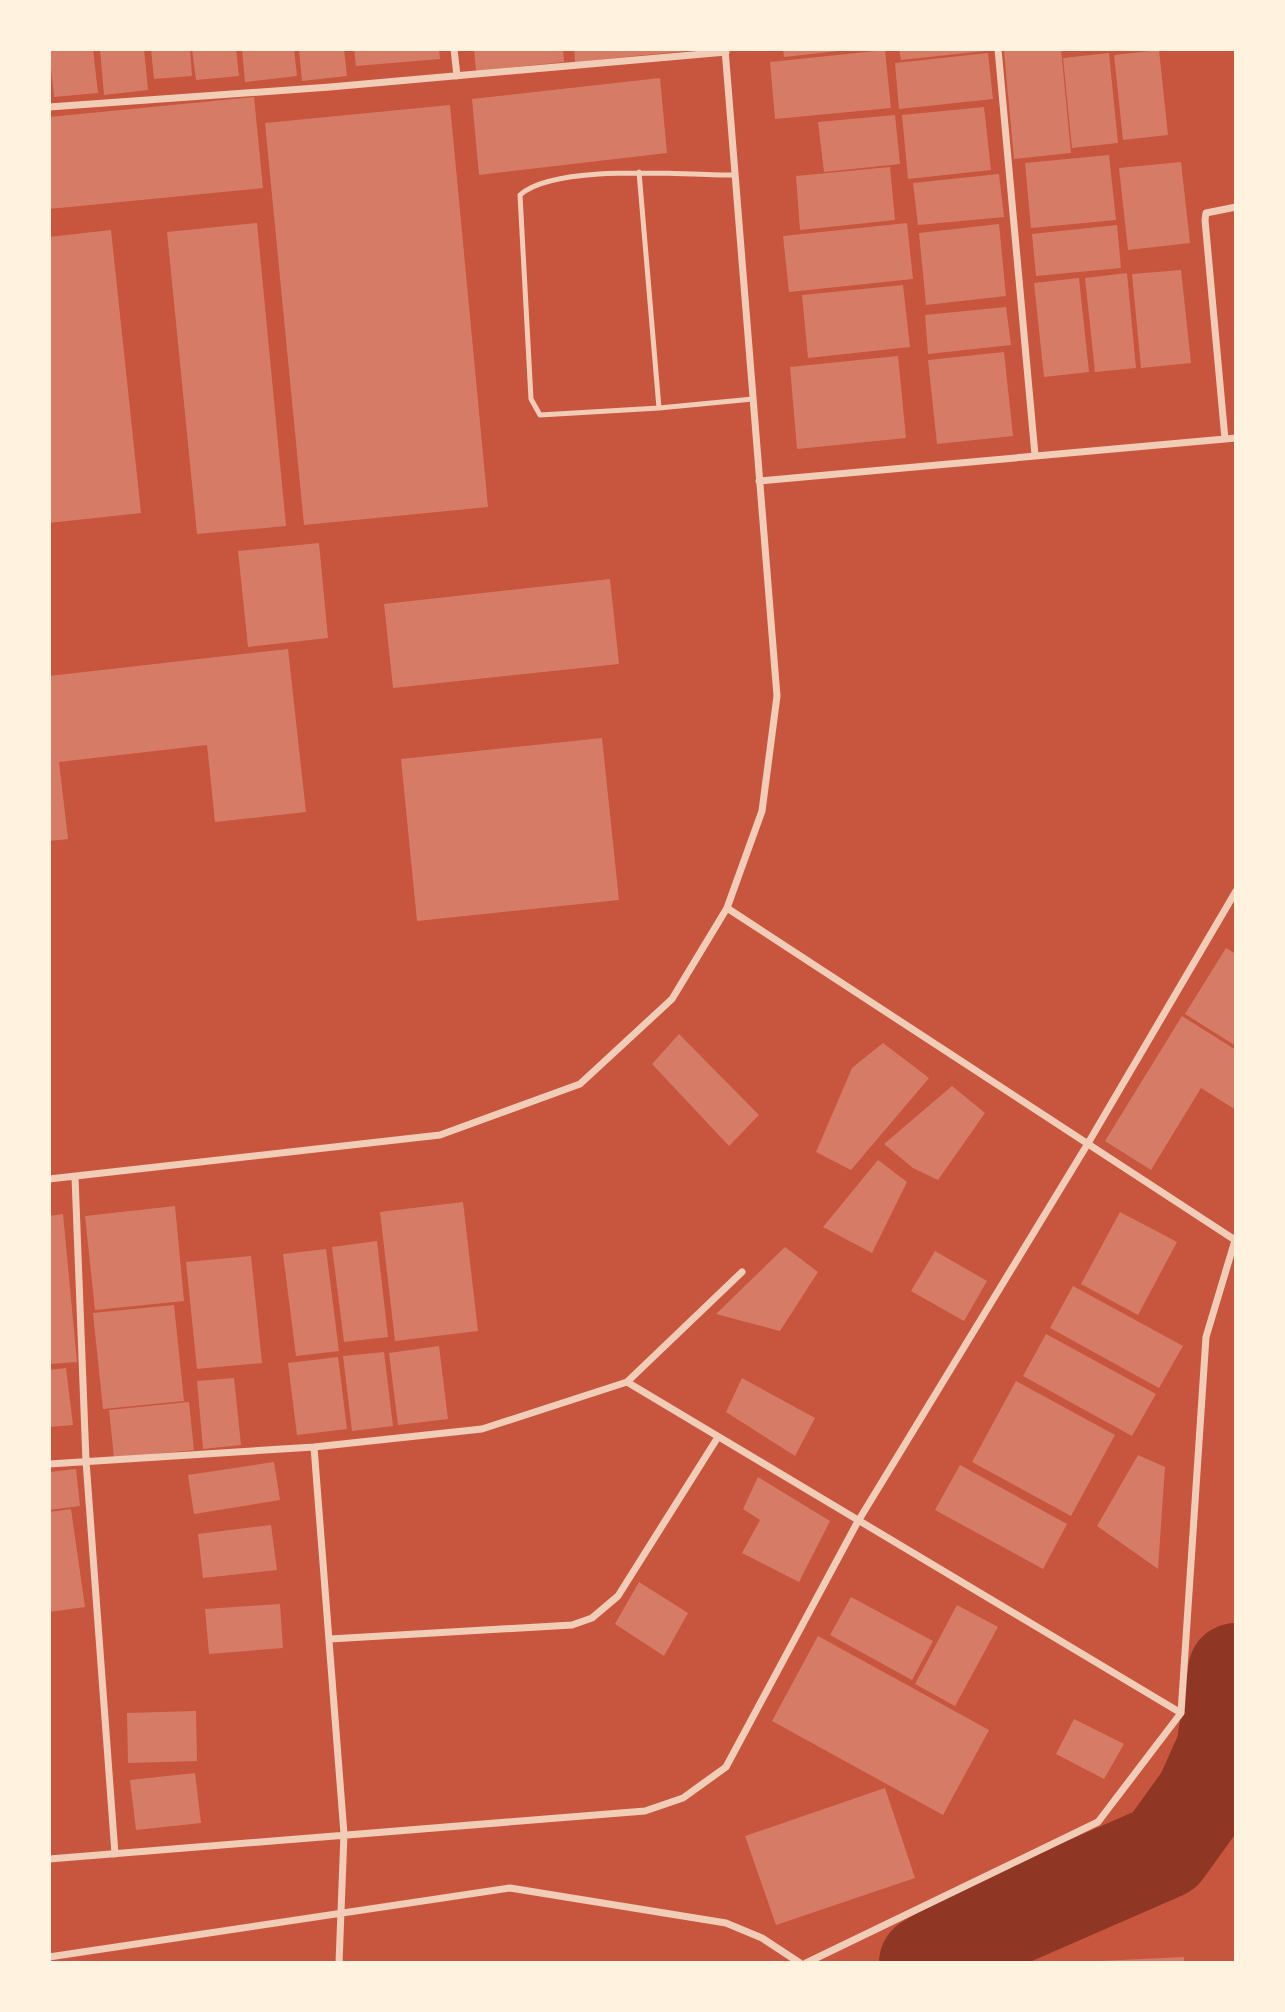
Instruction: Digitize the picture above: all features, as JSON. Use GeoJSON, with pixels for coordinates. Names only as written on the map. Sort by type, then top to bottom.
{"type":"FeatureCollection","features":[{"type":"Feature","properties":{"kind":"street"},"geometry":{"type":"LineString","coordinates":[[454,49],[457,76]]}},
{"type":"Feature","properties":{"kind":"street"},"geometry":{"type":"LineString","coordinates":[[998,49],[1035,455]]}},
{"type":"Feature","properties":{"kind":"street"},"geometry":{"type":"LineString","coordinates":[[49,107],[457,76],[725,50],[777,696],[762,811],[727,908],[672,999],[580,1084],[440,1135],[49,1179]]}},
{"type":"Feature","properties":{"kind":"street"},"geometry":{"type":"LineString","coordinates":[[1225,439],[1205,233],[1206,214],[1236,206]]}},
{"type":"Feature","properties":{"kind":"street"},"geometry":{"type":"LineString","coordinates":[[759,481],[1236,438]]}},
{"type":"Feature","properties":{"kind":"street"},"geometry":{"type":"LineString","coordinates":[[49,1859],[645,1811],[683,1798],[726,1767],[857,1523],[1087,1145],[1236,891]]}},
{"type":"Feature","properties":{"kind":"street"},"geometry":{"type":"LineString","coordinates":[[727,908],[1087,1145],[1235,1238],[1206,1337],[1181,1713],[1098,1822],[806,1963]]}},
{"type":"Feature","properties":{"kind":"street"},"geometry":{"type":"LineString","coordinates":[[75,1177],[86,1461],[115,1854]]}},
{"type":"Feature","properties":{"kind":"street"},"geometry":{"type":"LineString","coordinates":[[49,1464],[314,1447],[482,1429],[627,1382],[742,1272]]}},
{"type":"Feature","properties":{"kind":"street"},"geometry":{"type":"LineString","coordinates":[[627,1382],[857,1523],[1181,1713]]}},
{"type":"Feature","properties":{"kind":"street"},"geometry":{"type":"LineString","coordinates":[[330,1639],[572,1625],[592,1618],[618,1596],[718,1437]]}},
{"type":"Feature","properties":{"kind":"street"},"geometry":{"type":"LineString","coordinates":[[314,1447],[344,1834],[339,1963]]}},
{"type":"Feature","properties":{"kind":"street"},"geometry":{"type":"LineString","coordinates":[[49,1957],[510,1888],[726,1923],[762,1938],[800,1963]]}},
{"type":"Feature","properties":{"kind":"lane"},"geometry":{"type":"LineString","coordinates":[[735,176],[639,172],[551,180],[531,185],[520,195],[531,399],[540,415],[753,399]]}},
{"type":"Feature","properties":{"kind":"lane"},"geometry":{"type":"LineString","coordinates":[[639,172],[659,408]]}},
{"type":"Feature","properties":{"kind":"building"},"geometry":{"type":"Polygon","coordinates":[[[49,49],[93,49],[98,93],[54,97],[49,49]]]}},
{"type":"Feature","properties":{"kind":"building"},"geometry":{"type":"Polygon","coordinates":[[[100,49],[144,49],[148,90],[104,95],[100,49]]]}},
{"type":"Feature","properties":{"kind":"building"},"geometry":{"type":"Polygon","coordinates":[[[151,49],[190,49],[192,76],[154,79],[151,49]]]}},
{"type":"Feature","properties":{"kind":"building"},"geometry":{"type":"Polygon","coordinates":[[[192,49],[236,49],[239,76],[196,80],[192,49]]]}},
{"type":"Feature","properties":{"kind":"building"},"geometry":{"type":"Polygon","coordinates":[[[242,49],[294,49],[297,76],[245,82],[242,49]]]}},
{"type":"Feature","properties":{"kind":"building"},"geometry":{"type":"Polygon","coordinates":[[[299,49],[344,49],[347,76],[302,81],[299,49]]]}},
{"type":"Feature","properties":{"kind":"building"},"geometry":{"type":"Polygon","coordinates":[[[354,49],[439,49],[440,59],[356,66],[354,49]]]}},
{"type":"Feature","properties":{"kind":"building"},"geometry":{"type":"Polygon","coordinates":[[[474,49],[563,49],[564,62],[476,71],[474,49]]]}},
{"type":"Feature","properties":{"kind":"building"},"geometry":{"type":"Polygon","coordinates":[[[574,49],[686,49],[686,51],[575,62],[574,49]]]}},
{"type":"Feature","properties":{"kind":"building"},"geometry":{"type":"Polygon","coordinates":[[[783,49],[838,49],[838,51],[784,57],[783,49]]]}},
{"type":"Feature","properties":{"kind":"building"},"geometry":{"type":"Polygon","coordinates":[[[899,49],[985,49],[985,51],[901,60],[899,49]]]}},
{"type":"Feature","properties":{"kind":"building"},"geometry":{"type":"Polygon","coordinates":[[[1061,49],[1071,153],[1014,159],[1004,51],[1061,49]]]}},
{"type":"Feature","properties":{"kind":"building"},"geometry":{"type":"Polygon","coordinates":[[[885,50],[891,108],[775,119],[770,62],[885,50]]]}},
{"type":"Feature","properties":{"kind":"building"},"geometry":{"type":"Polygon","coordinates":[[[1159,50],[1168,135],[1123,140],[1114,55],[1159,50]]]}},
{"type":"Feature","properties":{"kind":"building"},"geometry":{"type":"Polygon","coordinates":[[[988,53],[993,99],[899,109],[895,63],[988,53]]]}},
{"type":"Feature","properties":{"kind":"building"},"geometry":{"type":"Polygon","coordinates":[[[1109,53],[1118,143],[1072,148],[1063,58],[1109,53]]]}},
{"type":"Feature","properties":{"kind":"building"},"geometry":{"type":"Polygon","coordinates":[[[660,78],[667,153],[479,175],[472,99],[660,78]]]}},
{"type":"Feature","properties":{"kind":"building"},"geometry":{"type":"Polygon","coordinates":[[[254,97],[263,188],[49,209],[49,117],[254,97]]]}},
{"type":"Feature","properties":{"kind":"building"},"geometry":{"type":"Polygon","coordinates":[[[450,105],[488,507],[304,525],[265,123],[450,105]]]}},
{"type":"Feature","properties":{"kind":"building"},"geometry":{"type":"Polygon","coordinates":[[[984,107],[991,170],[908,179],[902,115],[984,107]]]}},
{"type":"Feature","properties":{"kind":"building"},"geometry":{"type":"Polygon","coordinates":[[[895,115],[900,164],[824,172],[818,122],[895,115]]]}},
{"type":"Feature","properties":{"kind":"building"},"geometry":{"type":"Polygon","coordinates":[[[1109,155],[1116,220],[1031,228],[1025,163],[1109,155]]]}},
{"type":"Feature","properties":{"kind":"building"},"geometry":{"type":"Polygon","coordinates":[[[1181,162],[1190,243],[1128,250],[1119,168],[1181,162]]]}},
{"type":"Feature","properties":{"kind":"building"},"geometry":{"type":"Polygon","coordinates":[[[890,167],[895,220],[800,230],[796,176],[890,167]]]}},
{"type":"Feature","properties":{"kind":"building"},"geometry":{"type":"Polygon","coordinates":[[[999,174],[1004,217],[918,225],[913,183],[999,174]]]}},
{"type":"Feature","properties":{"kind":"building"},"geometry":{"type":"Polygon","coordinates":[[[257,223],[286,526],[197,534],[167,232],[257,223]]]}},
{"type":"Feature","properties":{"kind":"building"},"geometry":{"type":"Polygon","coordinates":[[[907,223],[913,279],[789,292],[783,236],[907,223]]]}},
{"type":"Feature","properties":{"kind":"building"},"geometry":{"type":"Polygon","coordinates":[[[999,224],[1006,296],[926,305],[919,233],[999,224]]]}},
{"type":"Feature","properties":{"kind":"building"},"geometry":{"type":"Polygon","coordinates":[[[1117,225],[1121,268],[1036,276],[1032,234],[1117,225]]]}},
{"type":"Feature","properties":{"kind":"building"},"geometry":{"type":"Polygon","coordinates":[[[111,230],[141,513],[49,523],[49,237],[111,230]]]}},
{"type":"Feature","properties":{"kind":"building"},"geometry":{"type":"Polygon","coordinates":[[[1181,270],[1191,363],[1141,368],[1132,274],[1181,270]]]}},
{"type":"Feature","properties":{"kind":"building"},"geometry":{"type":"Polygon","coordinates":[[[1127,273],[1136,368],[1095,372],[1085,278],[1127,273]]]}},
{"type":"Feature","properties":{"kind":"building"},"geometry":{"type":"Polygon","coordinates":[[[1079,278],[1089,372],[1044,377],[1034,283],[1079,278]]]}},
{"type":"Feature","properties":{"kind":"building"},"geometry":{"type":"Polygon","coordinates":[[[903,285],[910,347],[808,358],[802,295],[903,285]]]}},
{"type":"Feature","properties":{"kind":"building"},"geometry":{"type":"Polygon","coordinates":[[[1006,307],[1011,345],[928,354],[925,315],[1006,307]]]}},
{"type":"Feature","properties":{"kind":"building"},"geometry":{"type":"Polygon","coordinates":[[[1004,352],[1013,436],[937,444],[928,360],[1004,352]]]}},
{"type":"Feature","properties":{"kind":"building"},"geometry":{"type":"Polygon","coordinates":[[[898,356],[906,438],[797,449],[790,367],[898,356]]]}},
{"type":"Feature","properties":{"kind":"building"},"geometry":{"type":"Polygon","coordinates":[[[319,543],[328,638],[248,647],[238,551],[319,543]]]}},
{"type":"Feature","properties":{"kind":"building"},"geometry":{"type":"Polygon","coordinates":[[[610,579],[619,664],[393,688],[384,604],[610,579]]]}},
{"type":"Feature","properties":{"kind":"building"},"geometry":{"type":"Polygon","coordinates":[[[288,649],[306,812],[215,822],[207,745],[59,762],[68,839],[49,841],[49,676],[288,649]]]}},
{"type":"Feature","properties":{"kind":"building"},"geometry":{"type":"Polygon","coordinates":[[[602,738],[619,900],[417,921],[401,759],[602,738]]]}},
{"type":"Feature","properties":{"kind":"building"},"geometry":{"type":"Polygon","coordinates":[[[1226,948],[1236,954],[1236,1046],[1185,1014],[1226,948]]]}},
{"type":"Feature","properties":{"kind":"building"},"geometry":{"type":"Polygon","coordinates":[[[1182,1016],[1236,1050],[1236,1110],[1201,1088],[1151,1170],[1105,1141],[1182,1016]]]}},
{"type":"Feature","properties":{"kind":"building"},"geometry":{"type":"Polygon","coordinates":[[[679,1034],[759,1115],[729,1146],[652,1064],[679,1034]]]}},
{"type":"Feature","properties":{"kind":"building"},"geometry":{"type":"Polygon","coordinates":[[[883,1043],[929,1078],[851,1170],[816,1152],[852,1068],[883,1043]]]}},
{"type":"Feature","properties":{"kind":"building"},"geometry":{"type":"Polygon","coordinates":[[[952,1086],[985,1113],[938,1180],[913,1168],[884,1144],[952,1086]]]}},
{"type":"Feature","properties":{"kind":"building"},"geometry":{"type":"Polygon","coordinates":[[[878,1160],[907,1182],[872,1253],[823,1227],[878,1160]]]}},
{"type":"Feature","properties":{"kind":"building"},"geometry":{"type":"Polygon","coordinates":[[[463,1202],[478,1331],[395,1341],[380,1212],[463,1202]]]}},
{"type":"Feature","properties":{"kind":"building"},"geometry":{"type":"Polygon","coordinates":[[[175,1206],[184,1301],[95,1310],[85,1216],[175,1206]]]}},
{"type":"Feature","properties":{"kind":"building"},"geometry":{"type":"Polygon","coordinates":[[[1120,1212],[1177,1242],[1138,1315],[1081,1284],[1120,1212]]]}},
{"type":"Feature","properties":{"kind":"building"},"geometry":{"type":"Polygon","coordinates":[[[63,1214],[77,1362],[49,1364],[49,1216],[63,1214]]]}},
{"type":"Feature","properties":{"kind":"building"},"geometry":{"type":"Polygon","coordinates":[[[377,1241],[388,1337],[344,1342],[332,1247],[377,1241]]]}},
{"type":"Feature","properties":{"kind":"building"},"geometry":{"type":"Polygon","coordinates":[[[785,1247],[818,1272],[780,1331],[716,1314],[785,1247]]]}},
{"type":"Feature","properties":{"kind":"building"},"geometry":{"type":"Polygon","coordinates":[[[326,1249],[339,1351],[296,1356],[283,1254],[326,1249]]]}},
{"type":"Feature","properties":{"kind":"building"},"geometry":{"type":"Polygon","coordinates":[[[935,1251],[987,1281],[964,1321],[911,1291],[935,1251]]]}},
{"type":"Feature","properties":{"kind":"building"},"geometry":{"type":"Polygon","coordinates":[[[251,1256],[262,1363],[197,1369],[186,1262],[251,1256]]]}},
{"type":"Feature","properties":{"kind":"building"},"geometry":{"type":"Polygon","coordinates":[[[1073,1286],[1183,1346],[1159,1388],[1050,1328],[1073,1286]]]}},
{"type":"Feature","properties":{"kind":"building"},"geometry":{"type":"Polygon","coordinates":[[[174,1305],[184,1401],[103,1409],[93,1313],[174,1305]]]}},
{"type":"Feature","properties":{"kind":"building"},"geometry":{"type":"Polygon","coordinates":[[[1046,1334],[1156,1394],[1132,1436],[1023,1376],[1046,1334]]]}},
{"type":"Feature","properties":{"kind":"building"},"geometry":{"type":"Polygon","coordinates":[[[439,1346],[448,1419],[398,1425],[389,1353],[439,1346]]]}},
{"type":"Feature","properties":{"kind":"building"},"geometry":{"type":"Polygon","coordinates":[[[384,1352],[393,1426],[352,1431],[343,1356],[384,1352]]]}},
{"type":"Feature","properties":{"kind":"building"},"geometry":{"type":"Polygon","coordinates":[[[338,1357],[347,1429],[297,1435],[288,1363],[338,1357]]]}},
{"type":"Feature","properties":{"kind":"building"},"geometry":{"type":"Polygon","coordinates":[[[66,1368],[73,1425],[49,1427],[49,1370],[66,1368]]]}},
{"type":"Feature","properties":{"kind":"building"},"geometry":{"type":"Polygon","coordinates":[[[234,1378],[241,1445],[203,1449],[197,1381],[234,1378]]]}},
{"type":"Feature","properties":{"kind":"building"},"geometry":{"type":"Polygon","coordinates":[[[742,1378],[815,1418],[795,1456],[726,1412],[742,1378]]]}},
{"type":"Feature","properties":{"kind":"building"},"geometry":{"type":"Polygon","coordinates":[[[1016,1381],[1115,1435],[1071,1516],[972,1462],[1016,1381]]]}},
{"type":"Feature","properties":{"kind":"building"},"geometry":{"type":"Polygon","coordinates":[[[189,1402],[194,1450],[114,1458],[109,1410],[189,1402]]]}},
{"type":"Feature","properties":{"kind":"building"},"geometry":{"type":"Polygon","coordinates":[[[1138,1455],[1165,1467],[1158,1569],[1097,1526],[1138,1455]]]}},
{"type":"Feature","properties":{"kind":"building"},"geometry":{"type":"Polygon","coordinates":[[[274,1462],[280,1500],[194,1514],[188,1475],[274,1462]]]}},
{"type":"Feature","properties":{"kind":"building"},"geometry":{"type":"Polygon","coordinates":[[[960,1465],[1067,1524],[1043,1569],[935,1510],[960,1465]]]}},
{"type":"Feature","properties":{"kind":"building"},"geometry":{"type":"Polygon","coordinates":[[[76,1469],[80,1506],[49,1510],[49,1472],[76,1469]]]}},
{"type":"Feature","properties":{"kind":"building"},"geometry":{"type":"Polygon","coordinates":[[[758,1477],[830,1521],[799,1582],[742,1553],[760,1520],[743,1509],[758,1477]]]}},
{"type":"Feature","properties":{"kind":"building"},"geometry":{"type":"Polygon","coordinates":[[[71,1509],[85,1607],[49,1612],[49,1512],[71,1509]]]}},
{"type":"Feature","properties":{"kind":"building"},"geometry":{"type":"Polygon","coordinates":[[[271,1525],[277,1570],[203,1578],[198,1534],[271,1525]]]}},
{"type":"Feature","properties":{"kind":"building"},"geometry":{"type":"Polygon","coordinates":[[[639,1582],[688,1613],[664,1656],[615,1624],[639,1582]]]}},
{"type":"Feature","properties":{"kind":"building"},"geometry":{"type":"Polygon","coordinates":[[[851,1597],[933,1641],[912,1680],[830,1635],[851,1597]]]}},
{"type":"Feature","properties":{"kind":"building"},"geometry":{"type":"Polygon","coordinates":[[[280,1604],[283,1648],[209,1654],[205,1609],[280,1604]]]}},
{"type":"Feature","properties":{"kind":"building"},"geometry":{"type":"Polygon","coordinates":[[[957,1605],[998,1627],[955,1706],[915,1684],[957,1605]]]}},
{"type":"Feature","properties":{"kind":"building"},"geometry":{"type":"Polygon","coordinates":[[[818,1636],[989,1730],[943,1815],[772,1721],[818,1636]]]}},
{"type":"Feature","properties":{"kind":"building"},"geometry":{"type":"Polygon","coordinates":[[[196,1711],[197,1761],[128,1763],[127,1713],[196,1711]]]}},
{"type":"Feature","properties":{"kind":"building"},"geometry":{"type":"Polygon","coordinates":[[[1074,1719],[1124,1744],[1104,1779],[1056,1754],[1074,1719]]]}},
{"type":"Feature","properties":{"kind":"building"},"geometry":{"type":"Polygon","coordinates":[[[195,1773],[201,1823],[136,1830],[130,1780],[195,1773]]]}},
{"type":"Feature","properties":{"kind":"building"},"geometry":{"type":"Polygon","coordinates":[[[885,1788],[915,1878],[776,1925],[745,1836],[885,1788]]]}},
{"type":"Feature","properties":{"kind":"building"},"geometry":{"type":"Polygon","coordinates":[[[1184,1957],[1184,1963],[1099,1963],[1099,1961],[1184,1957]]]}},
{"type":"Feature","properties":{"kind":"waterway"},"geometry":{"type":"LineString","coordinates":[[927,1963],[981,1931],[1164,1851],[1203,1797],[1224,1750],[1236,1671]]}}]}
